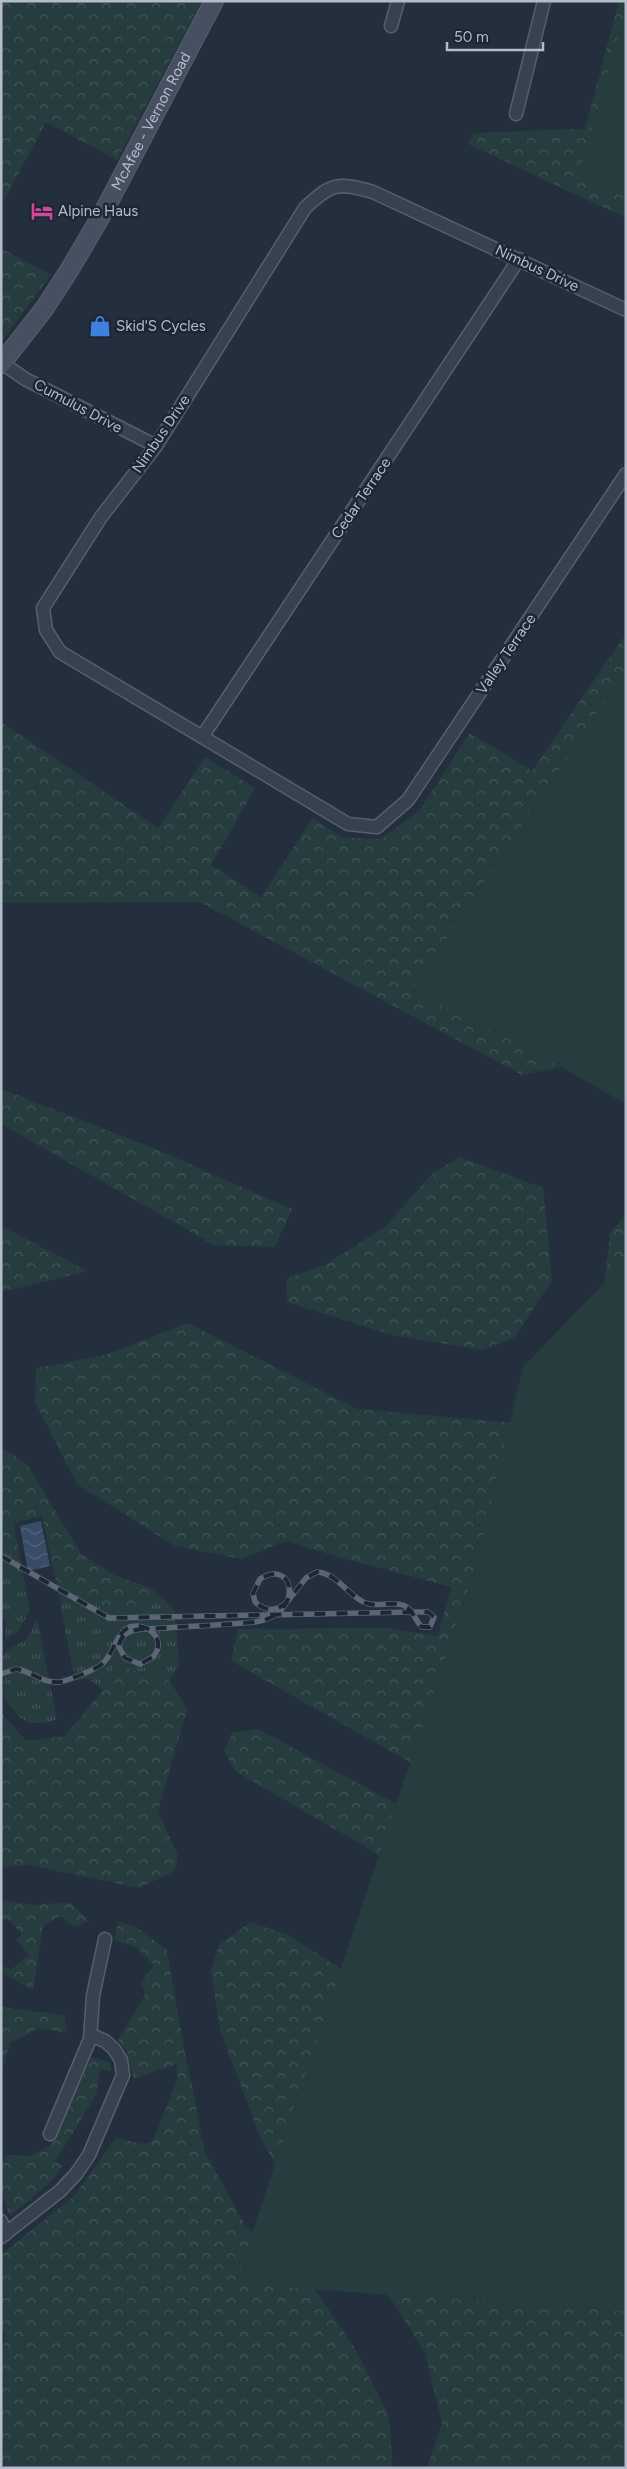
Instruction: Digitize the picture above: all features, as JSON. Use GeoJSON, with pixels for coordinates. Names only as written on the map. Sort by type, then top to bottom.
{"type":"FeatureCollection","features":[{"type":"Feature","properties":{"kind":"main road","name":"McAfee - Vernon Road"},"geometry":{"type":"LineString","coordinates":[[2,363],[44,309],[104,211],[214,1]]}},
{"type":"Feature","properties":{"kind":"street"},"geometry":{"type":"LineString","coordinates":[[391,26],[398,1]]}},
{"type":"Feature","properties":{"kind":"street"},"geometry":{"type":"LineString","coordinates":[[516,114],[544,1]]}},
{"type":"Feature","properties":{"kind":"street","name":"Nimbus Drive"},"geometry":{"type":"LineString","coordinates":[[377,827],[348,824],[60,652],[46,630],[43,608],[101,517],[156,446],[305,208],[324,190],[347,184],[373,192],[626,310]]}},
{"type":"Feature","properties":{"kind":"street","name":"Cedar Terrace"},"geometry":{"type":"LineString","coordinates":[[202,737],[519,259]]}},
{"type":"Feature","properties":{"kind":"street","name":"Cumulus Drive"},"geometry":{"type":"LineString","coordinates":[[2,363],[34,384],[156,446]]}},
{"type":"Feature","properties":{"kind":"street","name":"Valley Terrace"},"geometry":{"type":"LineString","coordinates":[[377,827],[408,800],[626,474]]}},
{"type":"Feature","properties":{"kind":"street"},"geometry":{"type":"LineString","coordinates":[[50,2134],[90,2035],[93,1996],[105,1939]]}},
{"type":"Feature","properties":{"kind":"street"},"geometry":{"type":"LineString","coordinates":[[1,2221],[4,2236],[60,2191],[76,2174],[89,2155],[123,2075],[121,2060],[114,2049],[106,2041],[90,2035]]}},
{"type":"Feature","properties":{"kind":"green space"},"geometry":{"type":"Polygon","coordinates":[[[1,1],[202,1],[117,160],[46,122],[1,206],[1,1]]]}},
{"type":"Feature","properties":{"kind":"green space"},"geometry":{"type":"Polygon","coordinates":[[[619,1],[626,1],[626,218],[468,144],[473,133],[585,129],[619,1]]]}},
{"type":"Feature","properties":{"kind":"green space"},"geometry":{"type":"Polygon","coordinates":[[[626,8],[626,197],[579,175],[626,8]]]}},
{"type":"Feature","properties":{"kind":"green space"},"geometry":{"type":"Polygon","coordinates":[[[1,248],[51,275],[1,342],[1,248]]]}},
{"type":"Feature","properties":{"kind":"green space"},"geometry":{"type":"Polygon","coordinates":[[[626,634],[626,1053],[522,1075],[200,902],[1,903],[1,722],[158,828],[205,757],[255,788],[211,865],[261,897],[313,818],[342,837],[381,839],[419,811],[470,733],[532,771],[626,634]]]}},
{"type":"Feature","properties":{"kind":"green space"},"geometry":{"type":"Polygon","coordinates":[[[626,669],[626,1104],[534,1052],[412,990],[626,669]]]}},
{"type":"Feature","properties":{"kind":"green space"},"geometry":{"type":"Polygon","coordinates":[[[1,1089],[153,1148],[292,1209],[275,1247],[214,1245],[1,1124],[1,1089]]]}},
{"type":"Feature","properties":{"kind":"green space"},"geometry":{"type":"Polygon","coordinates":[[[460,1157],[543,1188],[552,1280],[515,1337],[482,1350],[392,1335],[287,1302],[286,1279],[325,1265],[386,1226],[432,1174],[460,1157]]]}},
{"type":"Feature","properties":{"kind":"green space"},"geometry":{"type":"Polygon","coordinates":[[[626,1214],[626,1345],[603,1296],[610,1233],[626,1214]]]}},
{"type":"Feature","properties":{"kind":"green space"},"geometry":{"type":"Polygon","coordinates":[[[1,1226],[88,1271],[1,1292],[1,1226]]]}},
{"type":"Feature","properties":{"kind":"green space"},"geometry":{"type":"Polygon","coordinates":[[[626,1260],[626,2311],[235,2284],[476,1566],[523,1367],[626,1260]]]}},
{"type":"Feature","properties":{"kind":"green space"},"geometry":{"type":"Polygon","coordinates":[[[188,1323],[357,1409],[526,1424],[456,1788],[231,1661],[238,1629],[388,1628],[438,1636],[451,1587],[287,1541],[241,1559],[175,1546],[77,1484],[35,1402],[36,1368],[105,1355],[188,1323]]]}},
{"type":"Feature","properties":{"kind":"green space"},"geometry":{"type":"Polygon","coordinates":[[[1,1447],[27,1464],[81,1554],[116,1576],[151,1588],[138,1609],[110,1612],[56,1582],[42,1516],[14,1523],[19,1553],[1,1547],[1,1447]]]}},
{"type":"Feature","properties":{"kind":"green space"},"geometry":{"type":"Polygon","coordinates":[[[1,1547],[19,1553],[30,1610],[18,1632],[5,1640],[6,1621],[1,1616],[1,1547]]]}},
{"type":"Feature","properties":{"kind":"green space"},"geometry":{"type":"Polygon","coordinates":[[[56,1582],[110,1612],[138,1609],[151,1588],[175,1610],[179,1666],[169,1680],[116,1666],[103,1690],[88,1678],[75,1681],[56,1582]]]}},
{"type":"Feature","properties":{"kind":"green space"},"geometry":{"type":"Polygon","coordinates":[[[37,1619],[57,1719],[46,1723],[30,1723],[19,1717],[4,1698],[3,1656],[8,1649],[26,1640],[37,1619]]]}},
{"type":"Feature","properties":{"kind":"green space"},"geometry":{"type":"Polygon","coordinates":[[[116,1666],[169,1680],[187,1709],[158,1811],[178,1856],[175,1871],[139,1888],[30,1865],[1,1868],[1,1712],[26,1741],[65,1736],[103,1690],[116,1666]]]}},
{"type":"Feature","properties":{"kind":"green space"},"geometry":{"type":"Polygon","coordinates":[[[258,1729],[441,1828],[460,1902],[235,1771],[224,1751],[232,1733],[258,1729]]]}},
{"type":"Feature","properties":{"kind":"green space"},"geometry":{"type":"Polygon","coordinates":[[[1,1900],[34,1905],[69,1902],[89,1921],[74,1927],[60,1916],[43,1926],[33,1990],[1,1973],[1,1966],[12,1969],[29,1955],[16,1940],[22,1935],[11,1921],[1,1919],[1,1900]]]}},
{"type":"Feature","properties":{"kind":"green space"},"geometry":{"type":"Polygon","coordinates":[[[118,1922],[134,1925],[167,1950],[204,2150],[245,2225],[319,2295],[357,2352],[389,2416],[393,2468],[1,2468],[1,2369],[5,2334],[1,2327],[1,2255],[73,2197],[116,2138],[143,2144],[153,2141],[178,2078],[176,2064],[134,2079],[127,2052],[118,2040],[145,1995],[141,1983],[154,1965],[136,1947],[114,1940],[118,1922]]]}},
{"type":"Feature","properties":{"kind":"green space"},"geometry":{"type":"Polygon","coordinates":[[[251,1922],[288,1935],[392,2001],[626,2227],[626,2468],[427,2468],[442,2423],[425,2353],[391,2299],[306,2220],[261,2139],[220,2030],[211,1970],[219,1945],[251,1922]]]}},
{"type":"Feature","properties":{"kind":"green space"},"geometry":{"type":"Polygon","coordinates":[[[1,2007],[64,2015],[67,2033],[39,2028],[10,2043],[1,2075],[1,2007]]]}},
{"type":"Feature","properties":{"kind":"green space"},"geometry":{"type":"Polygon","coordinates":[[[91,2057],[110,2062],[111,2071],[100,2070],[96,2095],[55,2162],[63,2166],[52,2181],[10,2216],[1,2191],[1,2162],[8,2155],[30,2156],[51,2145],[91,2057]]]}},
{"type":"Feature","properties":{"kind":"water"},"geometry":{"type":"Polygon","coordinates":[[[41,1521],[50,1566],[28,1571],[20,1526],[41,1521]]]}},
{"type":"Feature","properties":{"kind":"railway"},"geometry":{"type":"LineString","coordinates":[[1,1556],[109,1618],[412,1612],[428,1612],[434,1617],[430,1627],[422,1627],[412,1613],[410,1611],[405,1606],[400,1604],[375,1605],[366,1603],[354,1596],[331,1576],[317,1572],[306,1578],[287,1602],[283,1605],[279,1608],[271,1610],[263,1608],[255,1602],[253,1593],[260,1579],[272,1574],[281,1576],[287,1581],[289,1590],[288,1600],[282,1610],[271,1618],[255,1622],[220,1625],[159,1628],[150,1629],[146,1629],[129,1632],[122,1638],[119,1647],[125,1658],[140,1664],[153,1657],[158,1648],[158,1641],[150,1630],[147,1629],[145,1628],[134,1626],[122,1632],[107,1659],[102,1664],[82,1675],[54,1682],[16,1669],[1,1674]]}},
{"type":"Feature","properties":{"kind":"place","name":"Alpine Haus"},"geometry":{"type":"Point","coordinates":[42,211]}},
{"type":"Feature","properties":{"kind":"place","name":"Skid'S Cycles"},"geometry":{"type":"Point","coordinates":[100,326]}}]}
